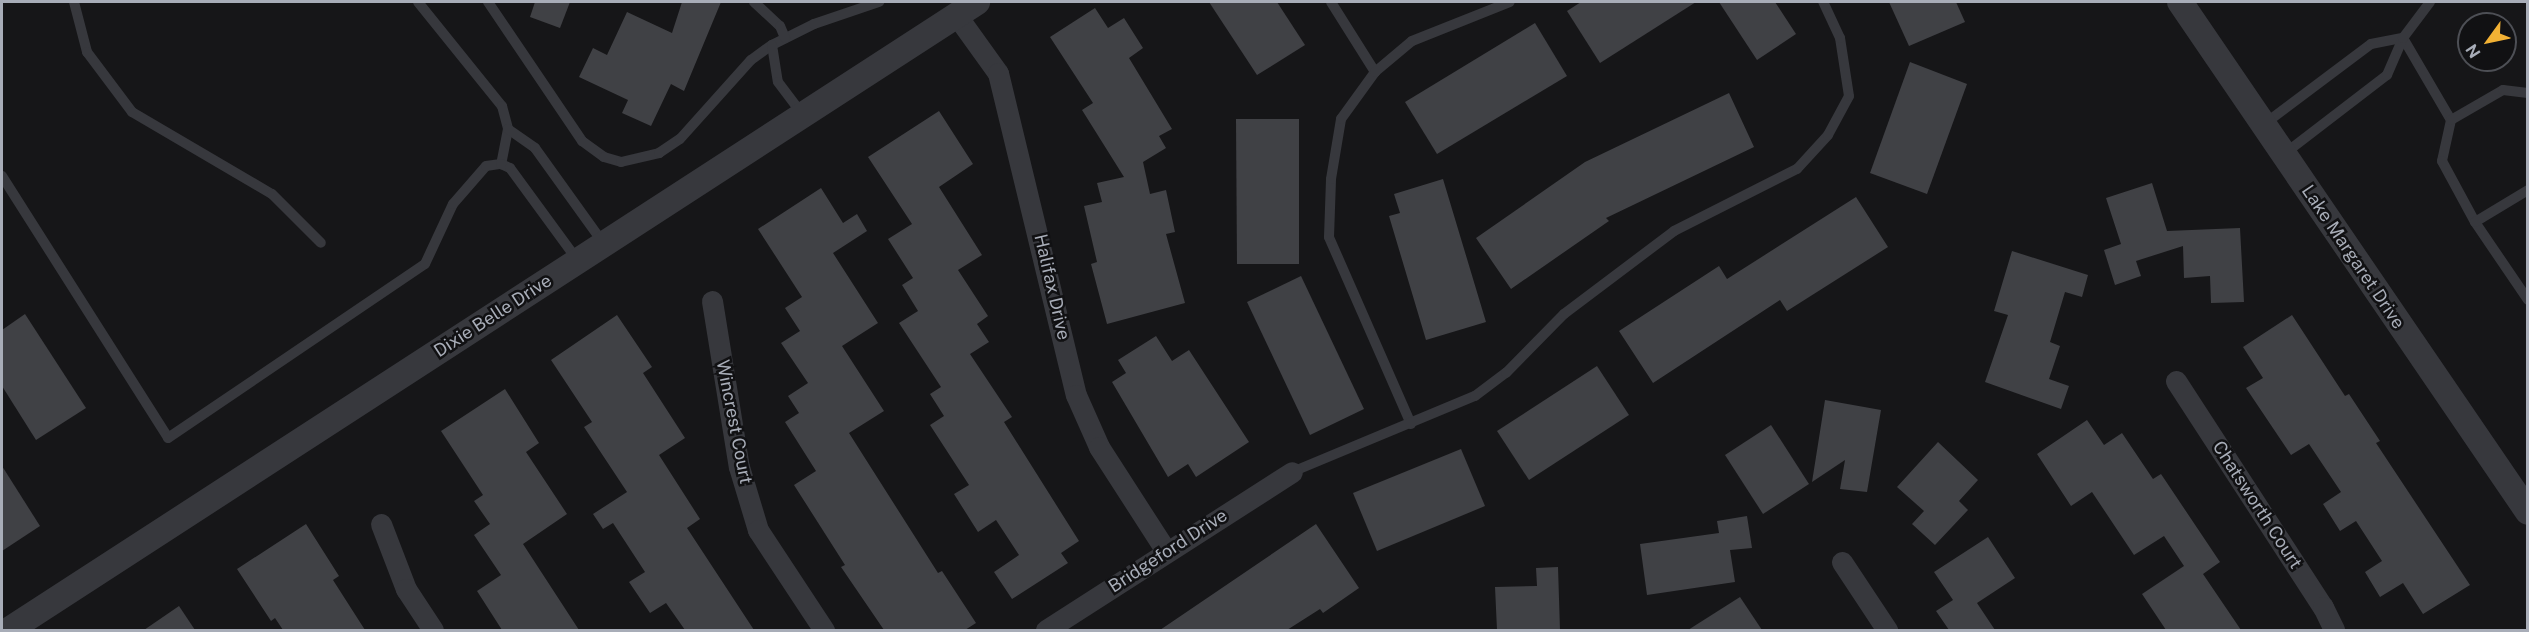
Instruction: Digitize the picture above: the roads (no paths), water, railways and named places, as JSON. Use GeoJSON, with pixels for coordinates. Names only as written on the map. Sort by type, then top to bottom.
{"type":"FeatureCollection","features":[{"type":"Feature","properties":{"kind":"street","name":"Lake Margaret Drive"},"geometry":{"type":"LineString","coordinates":[[2180,2],[2528,512]]}},
{"type":"Feature","properties":{"kind":"street","name":"Dixie Belle Drive"},"geometry":{"type":"LineString","coordinates":[[9,630],[967,9]]}},
{"type":"Feature","properties":{"kind":"street","name":"Halifax Drive"},"geometry":{"type":"LineString","coordinates":[[967,9],[998,73],[1076,395],[1100,447],[1166,550]]}},
{"type":"Feature","properties":{"kind":"street","name":"Wincrest Court"},"geometry":{"type":"LineString","coordinates":[[712,301],[739,467],[758,530],[824,630]]}},
{"type":"Feature","properties":{"kind":"street","name":"Chatsworth Court"},"geometry":{"type":"LineString","coordinates":[[2176,381],[2323,607],[2334,630]]}},
{"type":"Feature","properties":{"kind":"street","name":"Bridgeford Drive"},"geometry":{"type":"LineString","coordinates":[[1046,630],[1166,550],[1292,472]]}},
{"type":"Feature","properties":{"kind":"street"},"geometry":{"type":"LineString","coordinates":[[381,524],[406,589],[434,630]]}},
{"type":"Feature","properties":{"kind":"street"},"geometry":{"type":"LineString","coordinates":[[1842,562],[1887,630]]}},
{"type":"Feature","properties":{"kind":"lane"},"geometry":{"type":"LineString","coordinates":[[74,2],[87,52],[132,112],[272,194],[321,243]]}},
{"type":"Feature","properties":{"kind":"lane"},"geometry":{"type":"LineString","coordinates":[[418,2],[502,106],[508,129],[501,164]]}},
{"type":"Feature","properties":{"kind":"lane"},"geometry":{"type":"LineString","coordinates":[[488,2],[582,141],[603,157],[621,162],[659,153],[680,139],[751,60],[772,45],[879,2]]}},
{"type":"Feature","properties":{"kind":"lane"},"geometry":{"type":"LineString","coordinates":[[754,2],[780,26],[785,38]]}},
{"type":"Feature","properties":{"kind":"lane"},"geometry":{"type":"LineString","coordinates":[[1331,2],[1375,72]]}},
{"type":"Feature","properties":{"kind":"lane"},"geometry":{"type":"LineString","coordinates":[[1411,424],[1329,237],[1331,179],[1341,119],[1375,72],[1412,41],[1510,2]]}},
{"type":"Feature","properties":{"kind":"lane"},"geometry":{"type":"LineString","coordinates":[[1292,472],[1475,396],[1506,373],[1564,314],[1674,231],[1797,169],[1828,135],[1849,96],[1840,38],[1823,2]]}},
{"type":"Feature","properties":{"kind":"lane"},"geometry":{"type":"LineString","coordinates":[[2283,155],[2387,75],[2403,38],[2430,2]]}},
{"type":"Feature","properties":{"kind":"lane"},"geometry":{"type":"LineString","coordinates":[[2263,125],[2371,44],[2403,38]]}},
{"type":"Feature","properties":{"kind":"lane"},"geometry":{"type":"LineString","coordinates":[[2403,38],[2451,120],[2442,161],[2475,222],[2528,300]]}},
{"type":"Feature","properties":{"kind":"lane"},"geometry":{"type":"LineString","coordinates":[[772,45],[778,82],[803,116]]}},
{"type":"Feature","properties":{"kind":"lane"},"geometry":{"type":"LineString","coordinates":[[2451,120],[2503,90],[2528,93]]}},
{"type":"Feature","properties":{"kind":"lane"},"geometry":{"type":"LineString","coordinates":[[508,129],[535,148],[604,244]]}},
{"type":"Feature","properties":{"kind":"lane"},"geometry":{"type":"LineString","coordinates":[[2,176],[168,438],[425,264],[453,204],[486,166],[501,164],[510,168],[529,188],[578,261]]}},
{"type":"Feature","properties":{"kind":"lane"},"geometry":{"type":"LineString","coordinates":[[2475,222],[2528,190]]}}]}
